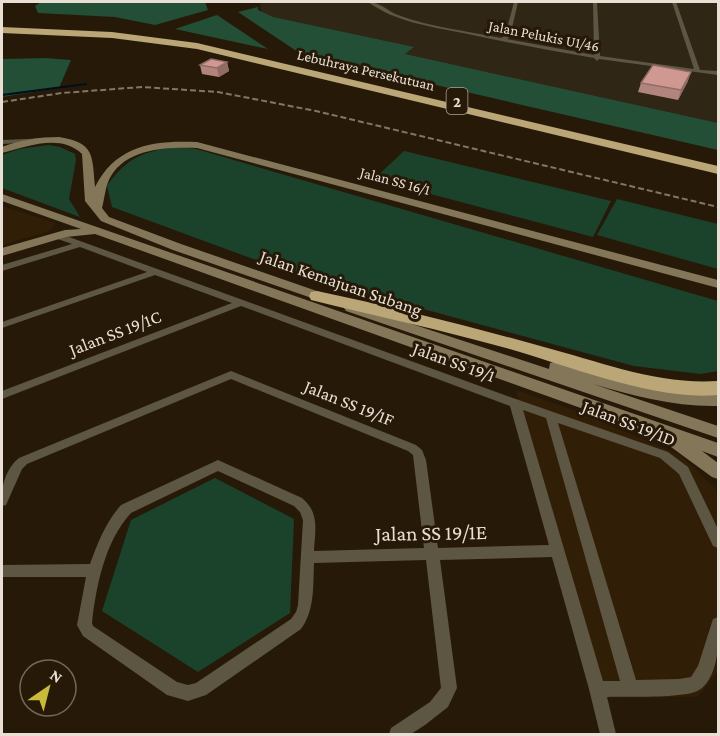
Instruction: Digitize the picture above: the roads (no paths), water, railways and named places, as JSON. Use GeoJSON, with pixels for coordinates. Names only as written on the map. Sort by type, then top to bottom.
{"type":"FeatureCollection","features":[{"type":"Feature","properties":{"kind":"highway","name":"Lebuhraya Persekutuan"},"geometry":{"type":"LineString","coordinates":[[2,27],[127,32],[205,43],[718,163]]}},
{"type":"Feature","properties":{"kind":"highway","name":"Lebuhraya Persekutuan"},"geometry":{"type":"LineString","coordinates":[[2,27],[112,34],[167,41],[246,57],[718,170]]}},
{"type":"Feature","properties":{"kind":"highway"},"geometry":{"type":"LineString","coordinates":[[19,42],[94,38],[167,41]]}},
{"type":"Feature","properties":{"kind":"highway"},"geometry":{"type":"LineString","coordinates":[[552,130],[604,147],[672,164],[718,182]]}},
{"type":"Feature","properties":{"kind":"highway"},"geometry":{"type":"LineString","coordinates":[[317,296],[388,310],[671,386],[718,388]]}},
{"type":"Feature","properties":{"kind":"main road"},"geometry":{"type":"LineString","coordinates":[[2,150],[27,142],[54,141],[79,146],[87,153],[88,191],[97,210]]}},
{"type":"Feature","properties":{"kind":"main road","name":"Jalan SS 16/1"},"geometry":{"type":"LineString","coordinates":[[97,210],[100,182],[121,160],[152,147],[173,144],[197,145],[718,284]]}},
{"type":"Feature","properties":{"kind":"main road","name":"Jalan Kemajuan Subang"},"geometry":{"type":"LineString","coordinates":[[3,198],[718,450]]}},
{"type":"Feature","properties":{"kind":"main road","name":"Jalan Kemajuan Subang"},"geometry":{"type":"LineString","coordinates":[[97,210],[105,219],[125,227],[317,296],[718,432]]}},
{"type":"Feature","properties":{"kind":"main road"},"geometry":{"type":"LineString","coordinates":[[62,235],[68,225],[65,219]]}},
{"type":"Feature","properties":{"kind":"main road"},"geometry":{"type":"LineString","coordinates":[[2,252],[62,235],[100,231]]}},
{"type":"Feature","properties":{"kind":"main road"},"geometry":{"type":"LineString","coordinates":[[404,326],[647,393],[700,401],[718,400]]}},
{"type":"Feature","properties":{"kind":"main road"},"geometry":{"type":"LineString","coordinates":[[649,426],[692,451],[718,472]]}},
{"type":"Feature","properties":{"kind":"street","name":"Jalan Pelukis U1/46"},"geometry":{"type":"LineString","coordinates":[[370,2],[397,16],[501,40],[597,58],[718,73]]}},
{"type":"Feature","properties":{"kind":"street"},"geometry":{"type":"LineString","coordinates":[[501,40],[507,37],[516,2]]}},
{"type":"Feature","properties":{"kind":"street"},"geometry":{"type":"LineString","coordinates":[[595,2],[597,58]]}},
{"type":"Feature","properties":{"kind":"street"},"geometry":{"type":"LineString","coordinates":[[674,2],[698,71]]}},
{"type":"Feature","properties":{"kind":"street"},"geometry":{"type":"LineString","coordinates":[[2,142],[35,138],[54,141]]}},
{"type":"Feature","properties":{"kind":"street","name":"Jalan SS 19/1"},"geometry":{"type":"LineString","coordinates":[[62,235],[155,272],[515,404]]}},
{"type":"Feature","properties":{"kind":"street"},"geometry":{"type":"LineString","coordinates":[[2,268],[80,244]]}},
{"type":"Feature","properties":{"kind":"street"},"geometry":{"type":"LineString","coordinates":[[2,325],[155,272]]}},
{"type":"Feature","properties":{"kind":"street","name":"Jalan SS 19/1C"},"geometry":{"type":"LineString","coordinates":[[2,394],[241,303]]}},
{"type":"Feature","properties":{"kind":"street","name":"Jalan SS 19/1F"},"geometry":{"type":"LineString","coordinates":[[2,501],[17,466],[22,461],[231,375],[412,448],[418,453],[449,688],[448,695],[397,735]]}},
{"type":"Feature","properties":{"kind":"street"},"geometry":{"type":"LineString","coordinates":[[515,404],[597,689],[608,735]]}},
{"type":"Feature","properties":{"kind":"street","name":"Jalan SS 19/1D"},"geometry":{"type":"LineString","coordinates":[[515,404],[664,454],[684,471],[718,542]]}},
{"type":"Feature","properties":{"kind":"street"},"geometry":{"type":"LineString","coordinates":[[550,414],[630,688]]}},
{"type":"Feature","properties":{"kind":"street"},"geometry":{"type":"LineString","coordinates":[[219,465],[298,502],[306,510],[309,520],[305,605],[302,616],[296,624],[200,689],[188,693],[173,689],[88,631],[84,625],[85,609],[95,570],[116,516],[126,509],[219,465]]}},
{"type":"Feature","properties":{"kind":"street","name":"Jalan SS 19/1E"},"geometry":{"type":"LineString","coordinates":[[307,557],[556,551]]}},
{"type":"Feature","properties":{"kind":"street"},"geometry":{"type":"LineString","coordinates":[[2,571],[95,570]]}},
{"type":"Feature","properties":{"kind":"street"},"geometry":{"type":"LineString","coordinates":[[597,689],[679,687],[695,684],[705,670],[718,624]]}},
{"type":"Feature","properties":{"kind":"waterway"},"geometry":{"type":"LineString","coordinates":[[2,95],[86,84]]}},
{"type":"Feature","properties":{"kind":"railway"},"geometry":{"type":"LineString","coordinates":[[2,102],[62,93],[142,87],[218,92],[316,111],[718,207]]}}]}
